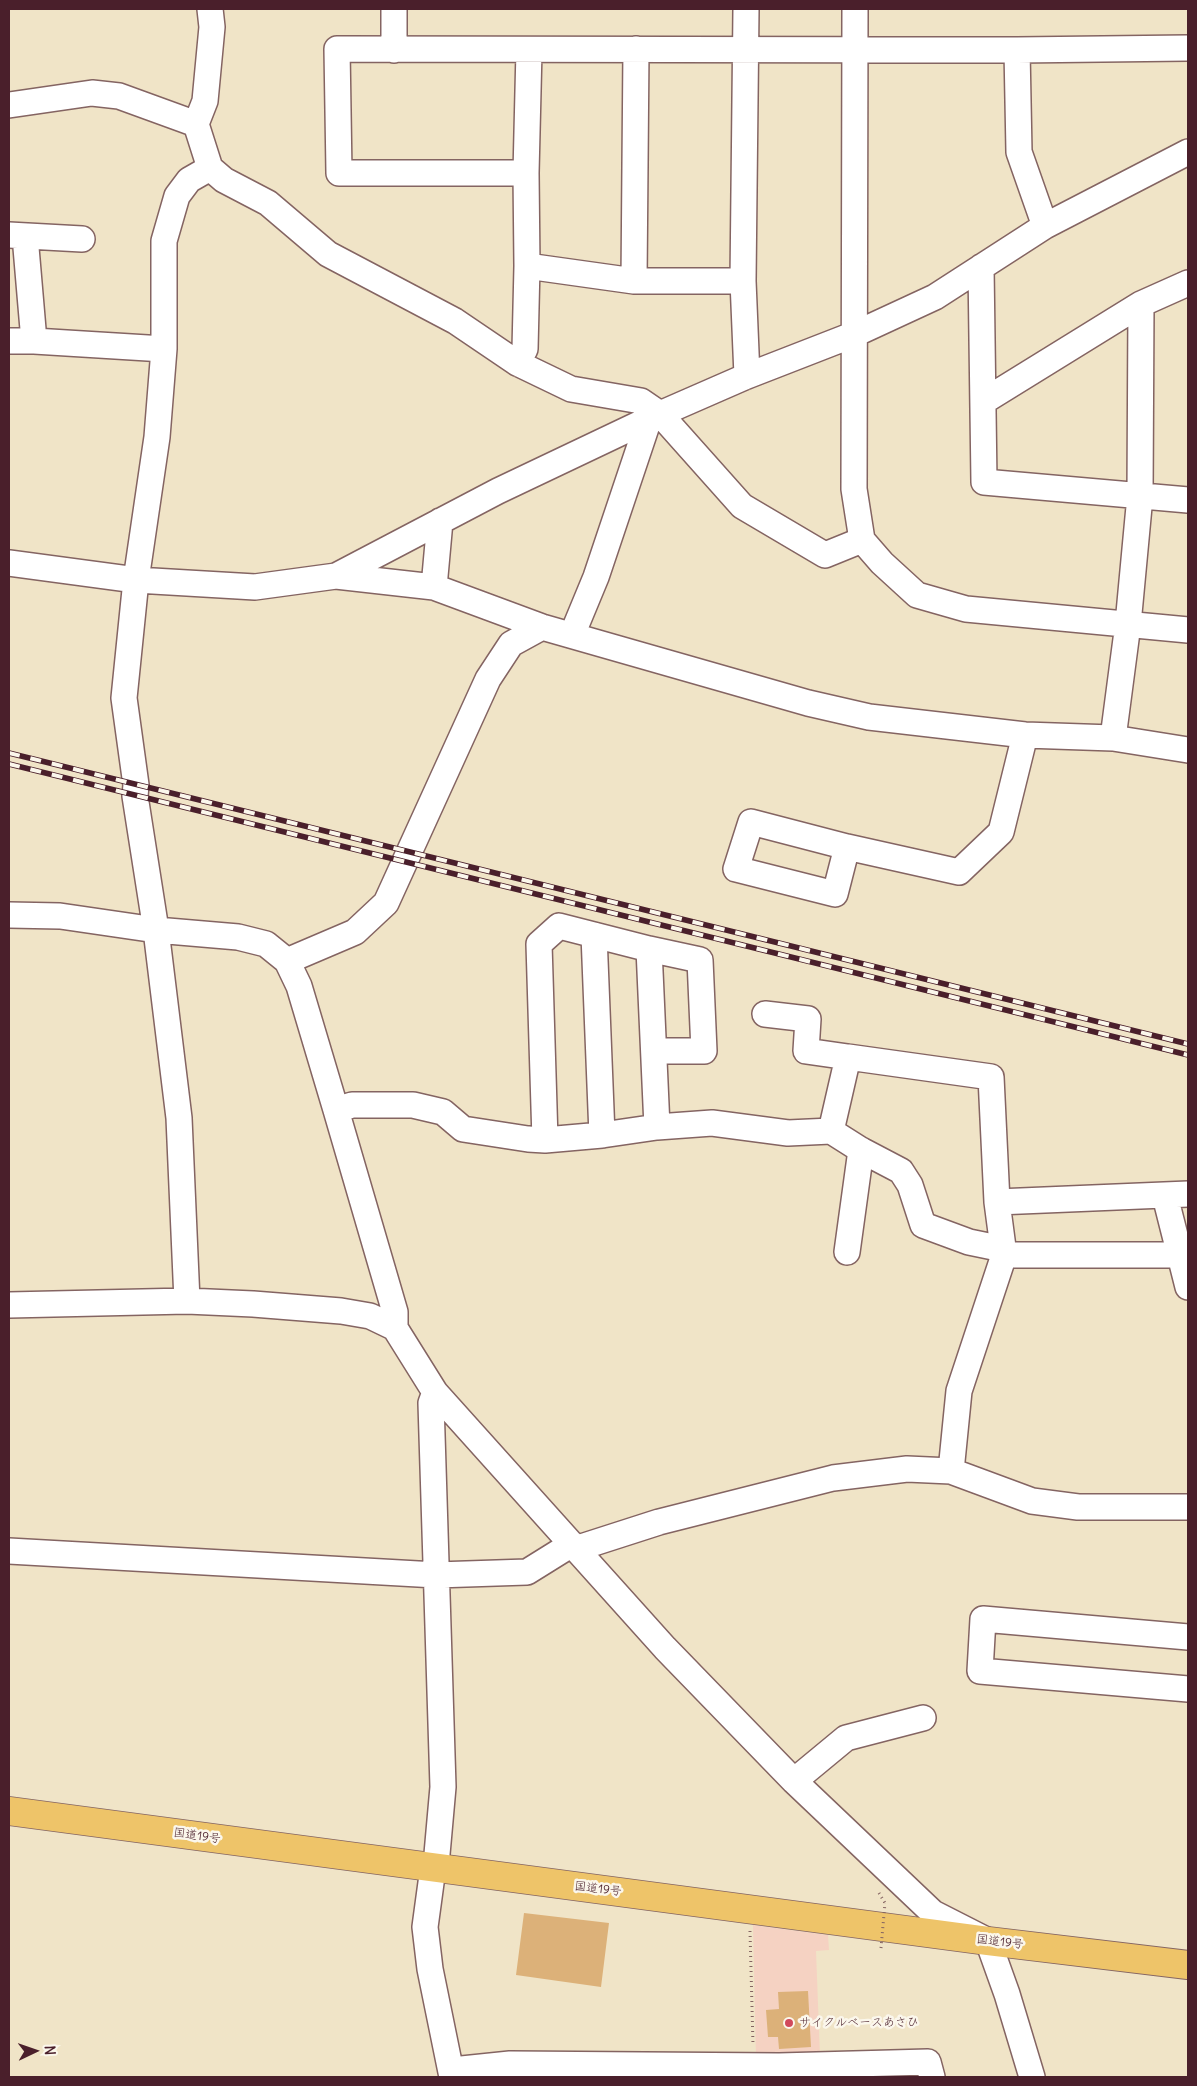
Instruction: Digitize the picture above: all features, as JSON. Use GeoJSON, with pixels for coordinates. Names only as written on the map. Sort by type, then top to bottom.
{"type":"FeatureCollection","features":[{"type":"Feature","properties":{"kind":"highway","name":"国道19号"},"geometry":{"type":"LineString","coordinates":[[9,1811],[988,1941],[1188,1965]]}},
{"type":"Feature","properties":{"kind":"street"},"geometry":{"type":"LineString","coordinates":[[210,9],[212,27],[205,101],[196,124],[210,168],[224,180],[268,203],[328,254],[455,321],[517,363],[570,389],[641,401],[742,506],[825,555],[862,540]]}},
{"type":"Feature","properties":{"kind":"street"},"geometry":{"type":"LineString","coordinates":[[394,9],[394,50]]}},
{"type":"Feature","properties":{"kind":"street"},"geometry":{"type":"LineString","coordinates":[[746,9],[743,281],[747,376]]}},
{"type":"Feature","properties":{"kind":"street"},"geometry":{"type":"LineString","coordinates":[[855,9],[854,489],[862,540],[882,563],[917,595],[966,609],[1188,630]]}},
{"type":"Feature","properties":{"kind":"street"},"geometry":{"type":"LineString","coordinates":[[526,173],[339,173],[337,49],[1018,50],[1188,48]]}},
{"type":"Feature","properties":{"kind":"street"},"geometry":{"type":"LineString","coordinates":[[634,281],[636,49]]}},
{"type":"Feature","properties":{"kind":"street"},"geometry":{"type":"LineString","coordinates":[[517,363],[526,349],[526,173],[529,50]]}},
{"type":"Feature","properties":{"kind":"street"},"geometry":{"type":"LineString","coordinates":[[1018,50],[1019,152],[1045,226]]}},
{"type":"Feature","properties":{"kind":"street"},"geometry":{"type":"LineString","coordinates":[[9,105],[92,93],[119,96],[196,124]]}},
{"type":"Feature","properties":{"kind":"street"},"geometry":{"type":"LineString","coordinates":[[336,576],[498,491],[654,416],[747,376],[855,334],[935,297],[1045,226],[1188,152]]}},
{"type":"Feature","properties":{"kind":"street"},"geometry":{"type":"LineString","coordinates":[[188,1301],[179,1118],[156,930],[135,796],[136,785],[124,698],[136,580],[157,437],[164,349],[164,241],[176,196],[189,180],[210,168]]}},
{"type":"Feature","properties":{"kind":"street"},"geometry":{"type":"LineString","coordinates":[[34,341],[17,236],[82,239]]}},
{"type":"Feature","properties":{"kind":"street"},"geometry":{"type":"LineString","coordinates":[[527,266],[634,281],[743,281]]}},
{"type":"Feature","properties":{"kind":"street"},"geometry":{"type":"LineString","coordinates":[[981,267],[984,482],[1188,500]]}},
{"type":"Feature","properties":{"kind":"street"},"geometry":{"type":"LineString","coordinates":[[984,401],[1141,304],[1188,283]]}},
{"type":"Feature","properties":{"kind":"street"},"geometry":{"type":"LineString","coordinates":[[1113,738],[1128,624],[1140,496],[1141,304]]}},
{"type":"Feature","properties":{"kind":"street"},"geometry":{"type":"LineString","coordinates":[[9,341],[164,349]]}},
{"type":"Feature","properties":{"kind":"street"},"geometry":{"type":"LineString","coordinates":[[572,635],[596,577],[654,416]]}},
{"type":"Feature","properties":{"kind":"street"},"geometry":{"type":"LineString","coordinates":[[434,588],[440,521]]}},
{"type":"Feature","properties":{"kind":"street"},"geometry":{"type":"LineString","coordinates":[[9,563],[136,580],[255,587],[336,576],[434,588],[542,627],[808,703],[869,717],[1025,735],[1113,738],[1188,750]]}},
{"type":"Feature","properties":{"kind":"street"},"geometry":{"type":"LineString","coordinates":[[287,961],[355,932],[386,903],[488,679],[511,644],[542,627]]}},
{"type":"Feature","properties":{"kind":"street"},"geometry":{"type":"LineString","coordinates":[[847,847],[959,872],[1002,832],[1025,735]]}},
{"type":"Feature","properties":{"kind":"street"},"geometry":{"type":"LineString","coordinates":[[9,915],[60,916],[156,930],[238,937],[266,944],[287,961],[299,986],[336,1110],[395,1312],[395,1328],[435,1392],[666,1648],[794,1781],[933,1913],[988,1941],[1008,1994],[1032,2077]]}},
{"type":"Feature","properties":{"kind":"street"},"geometry":{"type":"LineString","coordinates":[[545,1140],[539,944],[559,926],[700,960],[704,1051],[654,1051]]}},
{"type":"Feature","properties":{"kind":"street"},"geometry":{"type":"LineString","coordinates":[[594,935],[602,1135]]}},
{"type":"Feature","properties":{"kind":"street"},"geometry":{"type":"LineString","coordinates":[[649,949],[657,1127]]}},
{"type":"Feature","properties":{"kind":"street"},"geometry":{"type":"LineString","coordinates":[[765,1014],[808,1019],[806,1051],[991,1077],[997,1202],[1004,1252],[959,1391],[951,1471]]}},
{"type":"Feature","properties":{"kind":"street"},"geometry":{"type":"LineString","coordinates":[[831,1131],[848,1057]]}},
{"type":"Feature","properties":{"kind":"street"},"geometry":{"type":"LineString","coordinates":[[336,1110],[352,1105],[413,1104],[443,1112],[463,1129],[545,1140],[602,1135],[657,1127],[712,1123],[788,1133],[831,1131],[861,1150],[901,1171],[910,1184],[923,1225],[969,1242],[1004,1252],[1180,1255]]}},
{"type":"Feature","properties":{"kind":"street"},"geometry":{"type":"LineString","coordinates":[[847,1252],[861,1150]]}},
{"type":"Feature","properties":{"kind":"street"},"geometry":{"type":"LineString","coordinates":[[997,1202],[1177,1195],[1180,1255],[1188,1287]]}},
{"type":"Feature","properties":{"kind":"street"},"geometry":{"type":"LineString","coordinates":[[9,1305],[188,1301],[341,1311],[370,1316],[395,1328]]}},
{"type":"Feature","properties":{"kind":"street"},"geometry":{"type":"LineString","coordinates":[[435,1392],[431,1403],[442,1787],[437,1854],[433,1868],[425,1927],[430,1969],[452,2073],[510,2064],[586,2071],[753,2066],[779,2071],[928,2062],[932,2077]]}},
{"type":"Feature","properties":{"kind":"street"},"geometry":{"type":"LineString","coordinates":[[9,1551],[436,1576],[527,1572],[573,1547],[659,1522],[833,1478],[907,1470],[951,1471],[1032,1501],[1078,1507],[1188,1507]]}},
{"type":"Feature","properties":{"kind":"street"},"geometry":{"type":"LineString","coordinates":[[1188,1637],[983,1619],[980,1671],[1188,1690]]}},
{"type":"Feature","properties":{"kind":"street"},"geometry":{"type":"LineString","coordinates":[[794,1781],[846,1738],[923,1718]]}},
{"type":"Feature","properties":{"kind":"path"},"geometry":{"type":"LineString","coordinates":[[881,1948],[885,1903]]}},
{"type":"Feature","properties":{"kind":"path"},"geometry":{"type":"LineString","coordinates":[[749,1922],[753,2066]]}},
{"type":"Feature","properties":{"kind":"shaded area"},"geometry":{"type":"Polygon","coordinates":[[[753,1925],[828,1935],[829,1950],[816,1951],[820,2056],[756,2057],[753,1925]]]}},
{"type":"Feature","properties":{"kind":"building"},"geometry":{"type":"Polygon","coordinates":[[[524,1913],[609,1923],[601,1987],[516,1975],[524,1913]]]}},
{"type":"Feature","properties":{"kind":"building","name":"サイクルベースあさひ"},"geometry":{"type":"Polygon","coordinates":[[[808,1991],[811,2047],[779,2049],[778,2037],[768,2037],[766,2010],[779,2009],[778,1992],[808,1991]]]}},
{"type":"Feature","properties":{"kind":"railway"},"geometry":{"type":"LineString","coordinates":[[9,753],[1188,1044]]}},
{"type":"Feature","properties":{"kind":"railway"},"geometry":{"type":"LineString","coordinates":[[9,764],[1188,1055]]}},
{"type":"Feature","properties":{"kind":"place","name":"サイクルベースあさひ"},"geometry":{"type":"Point","coordinates":[789,2023]}}]}
